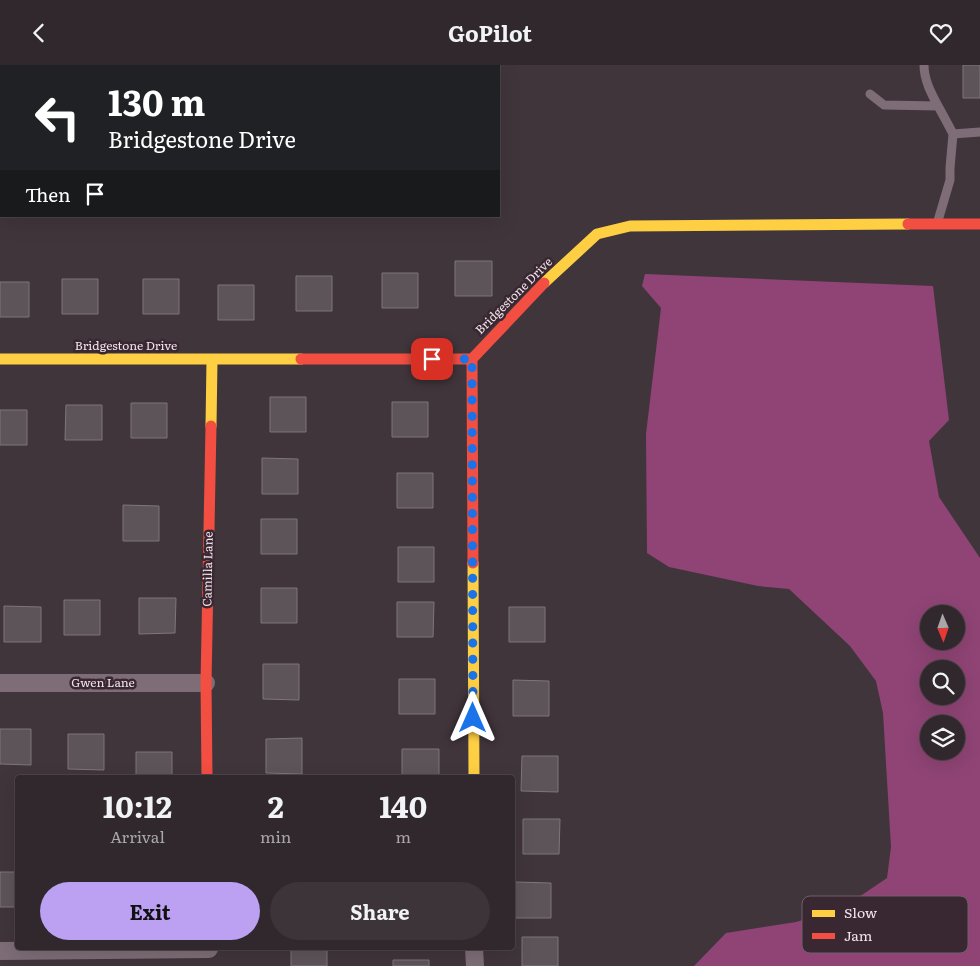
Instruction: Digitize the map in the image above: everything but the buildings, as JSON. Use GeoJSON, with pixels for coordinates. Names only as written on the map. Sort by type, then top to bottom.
{"type":"FeatureCollection","features":[{"type":"Feature","properties":{"kind":"street","name":"Bridgestone Drive"},"geometry":{"type":"LineString","coordinates":[[0,359],[472,359],[538,288],[597,234],[630,226],[980,224]]}},
{"type":"Feature","properties":{"kind":"street"},"geometry":{"type":"LineString","coordinates":[[472,359],[474,775]]}},
{"type":"Feature","properties":{"kind":"street","name":"Camilla Lane"},"geometry":{"type":"LineString","coordinates":[[207,775],[206,683],[212,360]]}},
{"type":"Feature","properties":{"kind":"street","name":"Gwen Lane"},"geometry":{"type":"LineString","coordinates":[[0,683],[206,683]]}},
{"type":"Feature","properties":{"kind":"street"},"geometry":{"type":"LineString","coordinates":[[0,951],[70,950]]}},
{"type":"Feature","properties":{"kind":"street"},"geometry":{"type":"LineString","coordinates":[[474,950],[474,966]]}},
{"type":"Feature","properties":{"kind":"lane"},"geometry":{"type":"LineString","coordinates":[[924,65],[924,73],[931,95],[953,134],[950,180],[937,225]]}},
{"type":"Feature","properties":{"kind":"lane"},"geometry":{"type":"LineString","coordinates":[[870,94],[884,105],[938,106]]}},
{"type":"Feature","properties":{"kind":"lane"},"geometry":{"type":"LineString","coordinates":[[953,134],[980,132]]}},
{"type":"Feature","properties":{"kind":"shaded area"},"geometry":{"type":"Polygon","coordinates":[[[645,274],[933,286],[949,420],[929,441],[939,497],[980,558],[980,966],[694,966],[726,933],[802,920],[802,953],[968,953],[968,896],[860,896],[887,878],[891,847],[883,713],[876,681],[850,646],[789,589],[758,586],[669,567],[647,553],[646,434],[661,308],[642,286],[645,274]]]}},
{"type":"Feature","properties":{"kind":"traffic: slow"},"geometry":{"type":"LineString","coordinates":[[544,283],[597,234],[630,226],[908,224]]}},
{"type":"Feature","properties":{"kind":"traffic: slow"},"geometry":{"type":"LineString","coordinates":[[0,359],[301,359]]}},
{"type":"Feature","properties":{"kind":"traffic: slow"},"geometry":{"type":"LineString","coordinates":[[211,426],[212,360]]}},
{"type":"Feature","properties":{"kind":"traffic: slow"},"geometry":{"type":"LineString","coordinates":[[473,563],[474,775]]}},
{"type":"Feature","properties":{"kind":"traffic: jam"},"geometry":{"type":"LineString","coordinates":[[908,224],[980,224]]}},
{"type":"Feature","properties":{"kind":"traffic: jam"},"geometry":{"type":"LineString","coordinates":[[301,359],[472,359],[544,283]]}},
{"type":"Feature","properties":{"kind":"traffic: jam"},"geometry":{"type":"LineString","coordinates":[[472,359],[473,563]]}},
{"type":"Feature","properties":{"kind":"traffic: jam"},"geometry":{"type":"LineString","coordinates":[[207,775],[206,683],[211,426]]}},
{"type":"Feature","properties":{"kind":"route"},"geometry":{"type":"LineString","coordinates":[[432,359],[472,359],[473,718]]}}]}
